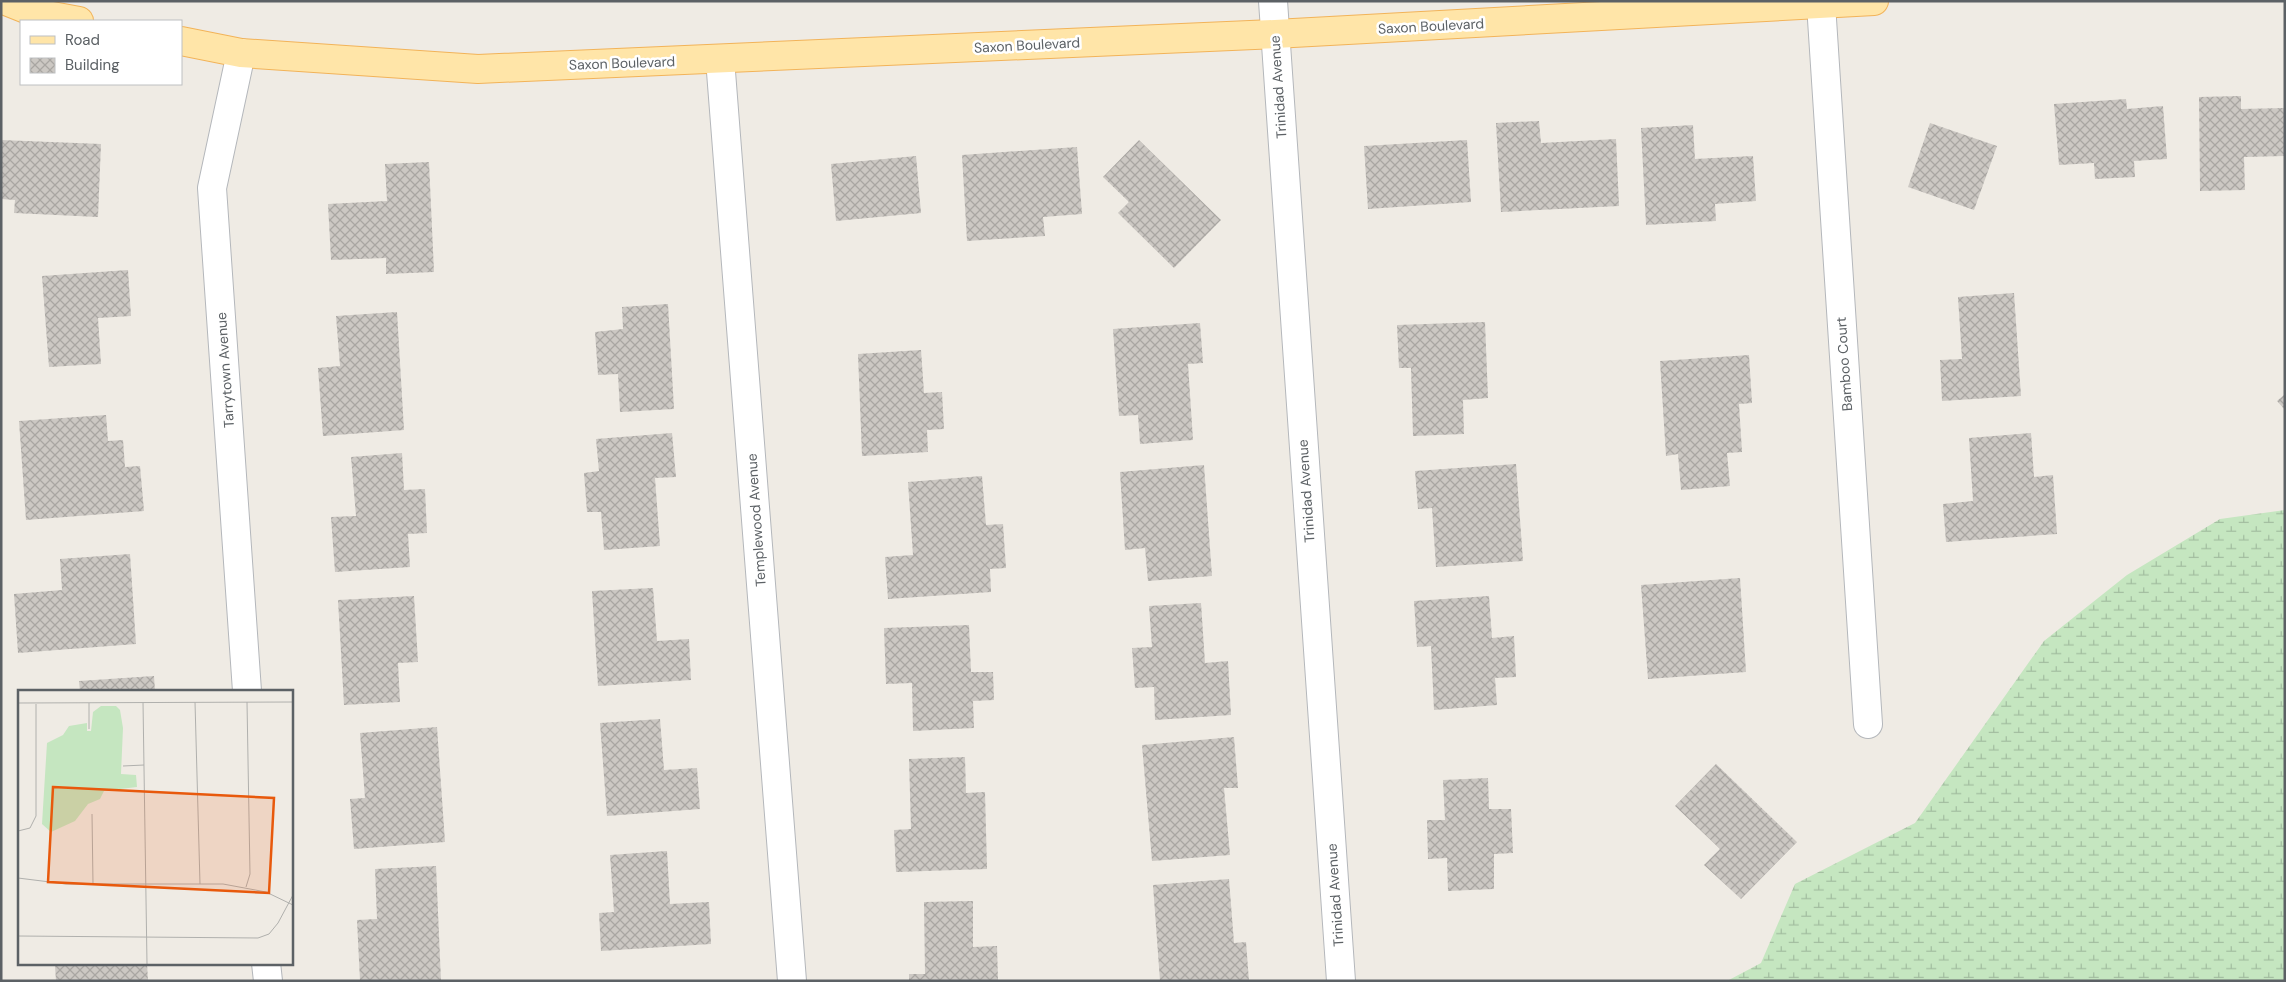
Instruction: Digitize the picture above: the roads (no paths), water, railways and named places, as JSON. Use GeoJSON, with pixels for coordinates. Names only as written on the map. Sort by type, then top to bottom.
{"type":"FeatureCollection","features":[{"type":"Feature","properties":{"kind":"main road"},"geometry":{"type":"LineString","coordinates":[[6,1],[36,13],[74,20]]}},
{"type":"Feature","properties":{"kind":"main road","name":"Saxon Boulevard"},"geometry":{"type":"LineString","coordinates":[[182,41],[241,53],[478,69],[1275,34],[1874,1]]}},
{"type":"Feature","properties":{"kind":"street","name":"Trinidad Avenue"},"geometry":{"type":"LineString","coordinates":[[1272,1],[1341,981]]}},
{"type":"Feature","properties":{"kind":"street","name":"Bamboo Court"},"geometry":{"type":"LineString","coordinates":[[1821,4],[1868,724]]}},
{"type":"Feature","properties":{"kind":"street","name":"Tarrytown Avenue"},"geometry":{"type":"LineString","coordinates":[[241,53],[212,188],[247,690]]}},
{"type":"Feature","properties":{"kind":"street","name":"Templewood Avenue"},"geometry":{"type":"LineString","coordinates":[[720,59],[792,981]]}},
{"type":"Feature","properties":{"kind":"street"},"geometry":{"type":"LineString","coordinates":[[266,964],[268,981]]}}]}
